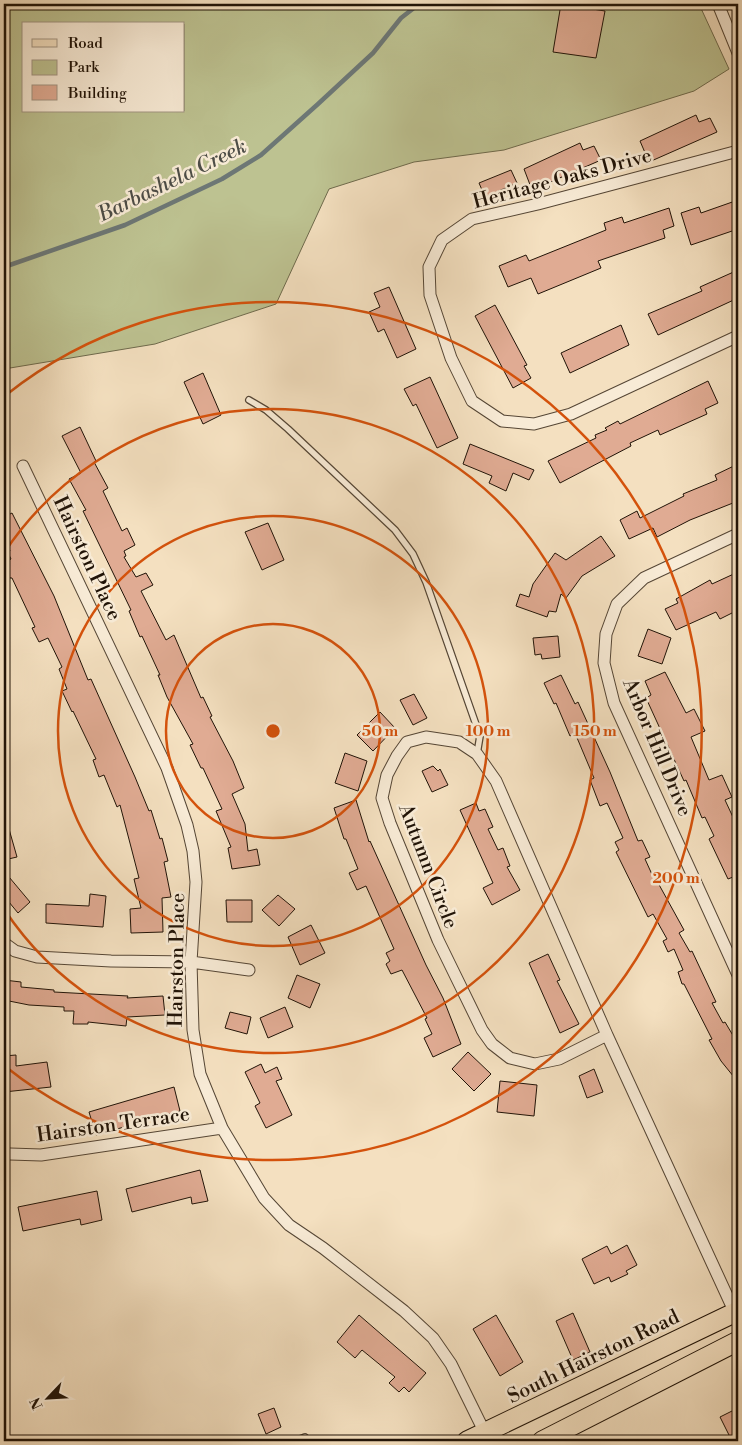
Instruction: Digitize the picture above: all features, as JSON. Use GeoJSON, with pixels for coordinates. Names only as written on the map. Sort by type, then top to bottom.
{"type":"FeatureCollection","features":[{"type":"Feature","properties":{"kind":"main road","name":"South Hairston Road"},"geometry":{"type":"LineString","coordinates":[[467,1441],[487,1437],[736,1312]]}},
{"type":"Feature","properties":{"kind":"main road"},"geometry":{"type":"LineString","coordinates":[[542,1441],[738,1341]]}},
{"type":"Feature","properties":{"kind":"street"},"geometry":{"type":"LineString","coordinates":[[718,4],[738,54]]}},
{"type":"Feature","properties":{"kind":"street","name":"Heritage Oaks Drive"},"geometry":{"type":"LineString","coordinates":[[738,152],[538,204],[472,219],[442,240],[429,267],[430,295],[452,358],[472,401],[502,421],[534,424],[571,414],[738,336]]}},
{"type":"Feature","properties":{"kind":"street","name":"Hairston Place"},"geometry":{"type":"LineString","coordinates":[[23,466],[167,768],[187,826],[193,851],[196,882],[191,962],[193,1030],[200,1074],[222,1128],[264,1198],[289,1225],[323,1248],[404,1311],[433,1338],[451,1364],[487,1437]]}},
{"type":"Feature","properties":{"kind":"street","name":"Arbor Hill Drive"},"geometry":{"type":"LineString","coordinates":[[738,534],[644,578],[618,604],[606,634],[604,663],[614,703],[738,975]]}},
{"type":"Feature","properties":{"kind":"street","name":"Autumn Circle"},"geometry":{"type":"LineString","coordinates":[[607,1035],[559,1059],[535,1064],[510,1058],[492,1044],[482,1030],[438,940],[382,798],[387,775],[407,742],[426,737],[459,742],[477,754],[496,781],[607,1035],[736,1312]]}},
{"type":"Feature","properties":{"kind":"street"},"geometry":{"type":"LineString","coordinates":[[4,943],[15,951],[38,957],[111,961],[191,962],[248,970]]}},
{"type":"Feature","properties":{"kind":"street","name":"Hairston Terrace"},"geometry":{"type":"LineString","coordinates":[[10,1154],[41,1154],[222,1128]]}},
{"type":"Feature","properties":{"kind":"lane"},"geometry":{"type":"LineString","coordinates":[[249,400],[266,410],[288,428],[395,530],[413,554],[426,582],[480,736],[477,754]]}},
{"type":"Feature","properties":{"kind":"lane"},"geometry":{"type":"LineString","coordinates":[[295,1441],[305,1437],[309,1441]]}},
{"type":"Feature","properties":{"kind":"green space"},"geometry":{"type":"Polygon","coordinates":[[[17,4],[699,4],[729,69],[694,91],[504,150],[414,162],[329,189],[276,304],[155,344],[4,369],[4,10],[17,4]]]}},
{"type":"Feature","properties":{"kind":"building"},"geometry":{"type":"Polygon","coordinates":[[[561,4],[605,11],[596,58],[553,52],[561,4]]]}},
{"type":"Feature","properties":{"kind":"building"},"geometry":{"type":"Polygon","coordinates":[[[696,115],[699,122],[710,118],[717,132],[649,162],[640,141],[696,115]]]}},
{"type":"Feature","properties":{"kind":"building"},"geometry":{"type":"Polygon","coordinates":[[[580,143],[583,150],[594,146],[601,160],[532,190],[524,169],[580,143]]]}},
{"type":"Feature","properties":{"kind":"building"},"geometry":{"type":"Polygon","coordinates":[[[511,170],[517,183],[485,197],[479,183],[511,170]]]}},
{"type":"Feature","properties":{"kind":"building"},"geometry":{"type":"Polygon","coordinates":[[[738,200],[738,229],[691,245],[681,213],[699,207],[701,213],[738,200]]]}},
{"type":"Feature","properties":{"kind":"building"},"geometry":{"type":"Polygon","coordinates":[[[669,208],[674,226],[663,230],[665,238],[598,261],[601,268],[538,294],[531,278],[508,287],[499,266],[526,255],[529,261],[606,230],[604,223],[622,217],[624,223],[669,208]]]}},
{"type":"Feature","properties":{"kind":"building"},"geometry":{"type":"Polygon","coordinates":[[[738,270],[738,298],[658,335],[648,314],[702,291],[700,287],[738,270]]]}},
{"type":"Feature","properties":{"kind":"building"},"geometry":{"type":"Polygon","coordinates":[[[389,287],[416,349],[397,358],[384,329],[378,332],[369,312],[380,307],[374,293],[389,287]]]}},
{"type":"Feature","properties":{"kind":"building"},"geometry":{"type":"Polygon","coordinates":[[[495,305],[527,365],[524,366],[531,378],[513,388],[475,316],[495,305]]]}},
{"type":"Feature","properties":{"kind":"building"},"geometry":{"type":"Polygon","coordinates":[[[621,325],[629,345],[570,373],[561,353],[621,325]]]}},
{"type":"Feature","properties":{"kind":"building"},"geometry":{"type":"Polygon","coordinates":[[[203,373],[221,415],[203,424],[184,382],[203,373]]]}},
{"type":"Feature","properties":{"kind":"building"},"geometry":{"type":"Polygon","coordinates":[[[430,377],[458,438],[437,448],[416,404],[413,406],[404,389],[430,377]]]}},
{"type":"Feature","properties":{"kind":"building"},"geometry":{"type":"Polygon","coordinates":[[[708,381],[718,403],[705,409],[707,414],[660,435],[658,430],[630,443],[631,446],[560,483],[548,461],[596,438],[595,435],[607,430],[605,428],[618,421],[620,424],[708,381]]]}},
{"type":"Feature","properties":{"kind":"building"},"geometry":{"type":"Polygon","coordinates":[[[80,427],[96,461],[94,462],[108,488],[103,491],[122,531],[127,528],[135,545],[124,551],[126,556],[124,557],[136,577],[146,573],[153,585],[141,591],[166,640],[174,635],[201,698],[203,697],[212,716],[210,717],[233,761],[244,788],[232,794],[245,824],[248,851],[257,849],[260,865],[232,869],[228,848],[231,847],[216,811],[222,809],[190,745],[193,744],[167,697],[158,675],[160,675],[129,611],[131,610],[83,511],[86,510],[69,479],[81,473],[62,436],[80,427]]]}},
{"type":"Feature","properties":{"kind":"building"},"geometry":{"type":"Polygon","coordinates":[[[470,444],[534,470],[529,480],[513,473],[506,491],[489,483],[492,476],[463,464],[470,444]]]}},
{"type":"Feature","properties":{"kind":"building"},"geometry":{"type":"Polygon","coordinates":[[[738,464],[738,501],[690,520],[657,537],[653,528],[629,539],[620,520],[637,511],[640,518],[684,496],[683,494],[717,480],[715,475],[738,464]]]}},
{"type":"Feature","properties":{"kind":"building"},"geometry":{"type":"Polygon","coordinates":[[[12,513],[54,596],[88,680],[91,679],[149,811],[151,810],[160,839],[162,838],[168,861],[164,862],[171,897],[162,898],[163,932],[131,933],[130,909],[141,908],[134,879],[139,878],[120,805],[117,807],[104,775],[99,777],[93,760],[96,759],[62,691],[67,689],[59,669],[62,667],[48,638],[39,642],[32,628],[35,627],[4,564],[11,559],[4,537],[4,517],[12,513]]]}},
{"type":"Feature","properties":{"kind":"building"},"geometry":{"type":"Polygon","coordinates":[[[268,523],[284,560],[262,570],[245,532],[268,523]]]}},
{"type":"Feature","properties":{"kind":"building"},"geometry":{"type":"Polygon","coordinates":[[[601,536],[615,556],[582,576],[566,598],[561,594],[556,612],[549,611],[547,617],[516,606],[520,594],[529,597],[533,584],[555,553],[566,560],[601,536]]]}},
{"type":"Feature","properties":{"kind":"building"},"geometry":{"type":"Polygon","coordinates":[[[738,572],[738,610],[720,619],[716,612],[676,630],[665,609],[678,603],[676,599],[710,580],[712,584],[738,572]]]}},
{"type":"Feature","properties":{"kind":"building"},"geometry":{"type":"Polygon","coordinates":[[[648,629],[671,638],[662,664],[638,656],[648,629]]]}},
{"type":"Feature","properties":{"kind":"building"},"geometry":{"type":"Polygon","coordinates":[[[558,636],[560,657],[542,659],[541,654],[535,655],[533,638],[558,636]]]}},
{"type":"Feature","properties":{"kind":"building"},"geometry":{"type":"Polygon","coordinates":[[[665,672],[686,713],[694,709],[705,731],[691,737],[709,780],[722,775],[732,797],[725,800],[738,828],[738,875],[728,879],[709,839],[714,836],[705,817],[702,818],[686,780],[684,781],[646,698],[651,695],[645,681],[665,672]]]}},
{"type":"Feature","properties":{"kind":"building"},"geometry":{"type":"Polygon","coordinates":[[[561,675],[575,704],[578,702],[610,772],[638,841],[642,840],[650,857],[645,859],[655,881],[657,881],[684,930],[679,933],[690,952],[692,951],[716,1002],[712,1003],[738,1044],[738,1082],[721,1061],[709,1040],[712,1039],[684,984],[682,984],[678,972],[683,970],[674,949],[668,952],[663,941],[667,939],[653,914],[648,917],[616,852],[619,850],[615,842],[623,838],[607,803],[600,806],[590,780],[594,778],[575,733],[570,736],[556,703],[554,704],[544,683],[561,675]]]}},
{"type":"Feature","properties":{"kind":"building"},"geometry":{"type":"Polygon","coordinates":[[[414,694],[427,718],[413,725],[400,700],[414,694]]]}},
{"type":"Feature","properties":{"kind":"building"},"geometry":{"type":"Polygon","coordinates":[[[380,712],[395,728],[373,751],[357,735],[380,712]]]}},
{"type":"Feature","properties":{"kind":"building"},"geometry":{"type":"Polygon","coordinates":[[[345,753],[367,761],[358,791],[335,783],[345,753]]]}},
{"type":"Feature","properties":{"kind":"building"},"geometry":{"type":"Polygon","coordinates":[[[433,766],[438,771],[440,769],[448,785],[432,792],[422,771],[433,766]]]}},
{"type":"Feature","properties":{"kind":"building"},"geometry":{"type":"Polygon","coordinates":[[[356,800],[369,842],[443,998],[461,1044],[433,1057],[424,1038],[432,1034],[425,1019],[427,1018],[402,970],[391,974],[386,964],[390,961],[386,953],[394,949],[366,886],[357,890],[349,873],[358,869],[346,839],[344,839],[334,808],[356,800]]]}},
{"type":"Feature","properties":{"kind":"building"},"geometry":{"type":"Polygon","coordinates":[[[476,803],[479,811],[485,809],[493,827],[488,829],[498,850],[503,848],[510,866],[507,867],[520,890],[492,905],[483,888],[493,883],[460,810],[476,803]]]}},
{"type":"Feature","properties":{"kind":"building"},"geometry":{"type":"Polygon","coordinates":[[[4,822],[7,822],[17,857],[4,860],[4,822]]]}},
{"type":"Feature","properties":{"kind":"building"},"geometry":{"type":"Polygon","coordinates":[[[4,871],[30,902],[18,913],[4,896],[4,871]]]}},
{"type":"Feature","properties":{"kind":"building"},"geometry":{"type":"Polygon","coordinates":[[[90,894],[106,896],[103,927],[46,923],[46,904],[89,906],[90,894]]]}},
{"type":"Feature","properties":{"kind":"building"},"geometry":{"type":"Polygon","coordinates":[[[278,895],[295,909],[279,926],[262,910],[278,895]]]}},
{"type":"Feature","properties":{"kind":"building"},"geometry":{"type":"Polygon","coordinates":[[[226,900],[252,900],[252,922],[227,922],[226,900]]]}},
{"type":"Feature","properties":{"kind":"building"},"geometry":{"type":"Polygon","coordinates":[[[311,925],[325,953],[300,965],[288,937],[311,925]]]}},
{"type":"Feature","properties":{"kind":"building"},"geometry":{"type":"Polygon","coordinates":[[[548,954],[560,980],[557,981],[579,1024],[560,1033],[529,963],[548,954]]]}},
{"type":"Feature","properties":{"kind":"building"},"geometry":{"type":"Polygon","coordinates":[[[297,975],[320,984],[310,1008],[288,998],[297,975]]]}},
{"type":"Feature","properties":{"kind":"building"},"geometry":{"type":"Polygon","coordinates":[[[4,980],[21,982],[21,987],[54,990],[54,992],[128,996],[127,998],[163,996],[165,1015],[127,1017],[126,1026],[88,1022],[88,1024],[73,1024],[74,1011],[64,1011],[64,1007],[29,1005],[4,1000],[4,980]]]}},
{"type":"Feature","properties":{"kind":"building"},"geometry":{"type":"Polygon","coordinates":[[[285,1007],[293,1027],[268,1038],[260,1018],[285,1007]]]}},
{"type":"Feature","properties":{"kind":"building"},"geometry":{"type":"Polygon","coordinates":[[[230,1012],[251,1017],[247,1034],[225,1028],[230,1012]]]}},
{"type":"Feature","properties":{"kind":"building"},"geometry":{"type":"Polygon","coordinates":[[[468,1052],[491,1074],[474,1091],[452,1069],[468,1052]]]}},
{"type":"Feature","properties":{"kind":"building"},"geometry":{"type":"Polygon","coordinates":[[[16,1055],[16,1066],[47,1062],[51,1087],[4,1092],[4,1056],[16,1055]]]}},
{"type":"Feature","properties":{"kind":"building"},"geometry":{"type":"Polygon","coordinates":[[[261,1064],[265,1073],[277,1067],[282,1079],[276,1081],[292,1115],[266,1128],[255,1106],[260,1103],[245,1072],[261,1064]]]}},
{"type":"Feature","properties":{"kind":"building"},"geometry":{"type":"Polygon","coordinates":[[[594,1069],[603,1092],[587,1098],[579,1076],[594,1069]]]}},
{"type":"Feature","properties":{"kind":"building"},"geometry":{"type":"Polygon","coordinates":[[[500,1081],[537,1085],[534,1116],[497,1112],[500,1081]]]}},
{"type":"Feature","properties":{"kind":"building"},"geometry":{"type":"Polygon","coordinates":[[[174,1087],[180,1111],[96,1135],[89,1112],[174,1087]]]}},
{"type":"Feature","properties":{"kind":"building"},"geometry":{"type":"Polygon","coordinates":[[[200,1170],[208,1201],[192,1204],[191,1197],[132,1212],[126,1189],[200,1170]]]}},
{"type":"Feature","properties":{"kind":"building"},"geometry":{"type":"Polygon","coordinates":[[[97,1191],[102,1220],[81,1225],[80,1219],[23,1231],[18,1207],[97,1191]]]}},
{"type":"Feature","properties":{"kind":"building"},"geometry":{"type":"Polygon","coordinates":[[[627,1245],[637,1265],[626,1271],[628,1274],[611,1282],[609,1277],[594,1284],[582,1259],[607,1246],[611,1254],[627,1245]]]}},
{"type":"Feature","properties":{"kind":"building"},"geometry":{"type":"Polygon","coordinates":[[[573,1313],[590,1352],[573,1360],[556,1321],[573,1313]]]}},
{"type":"Feature","properties":{"kind":"building"},"geometry":{"type":"Polygon","coordinates":[[[359,1315],[426,1373],[409,1392],[404,1387],[399,1392],[389,1383],[395,1377],[362,1350],[355,1358],[337,1342],[359,1315]]]}},
{"type":"Feature","properties":{"kind":"building"},"geometry":{"type":"Polygon","coordinates":[[[496,1315],[523,1362],[500,1376],[473,1329],[496,1315]]]}},
{"type":"Feature","properties":{"kind":"building"},"geometry":{"type":"Polygon","coordinates":[[[274,1408],[281,1427],[266,1434],[258,1414],[274,1408]]]}},
{"type":"Feature","properties":{"kind":"building"},"geometry":{"type":"Polygon","coordinates":[[[738,1408],[738,1441],[732,1441],[720,1417],[738,1408]]]}},
{"type":"Feature","properties":{"kind":"waterway","name":"Barbashela Creek"},"geometry":{"type":"LineString","coordinates":[[4,267],[125,225],[222,179],[261,155],[373,53],[401,18],[419,4]]}}]}
